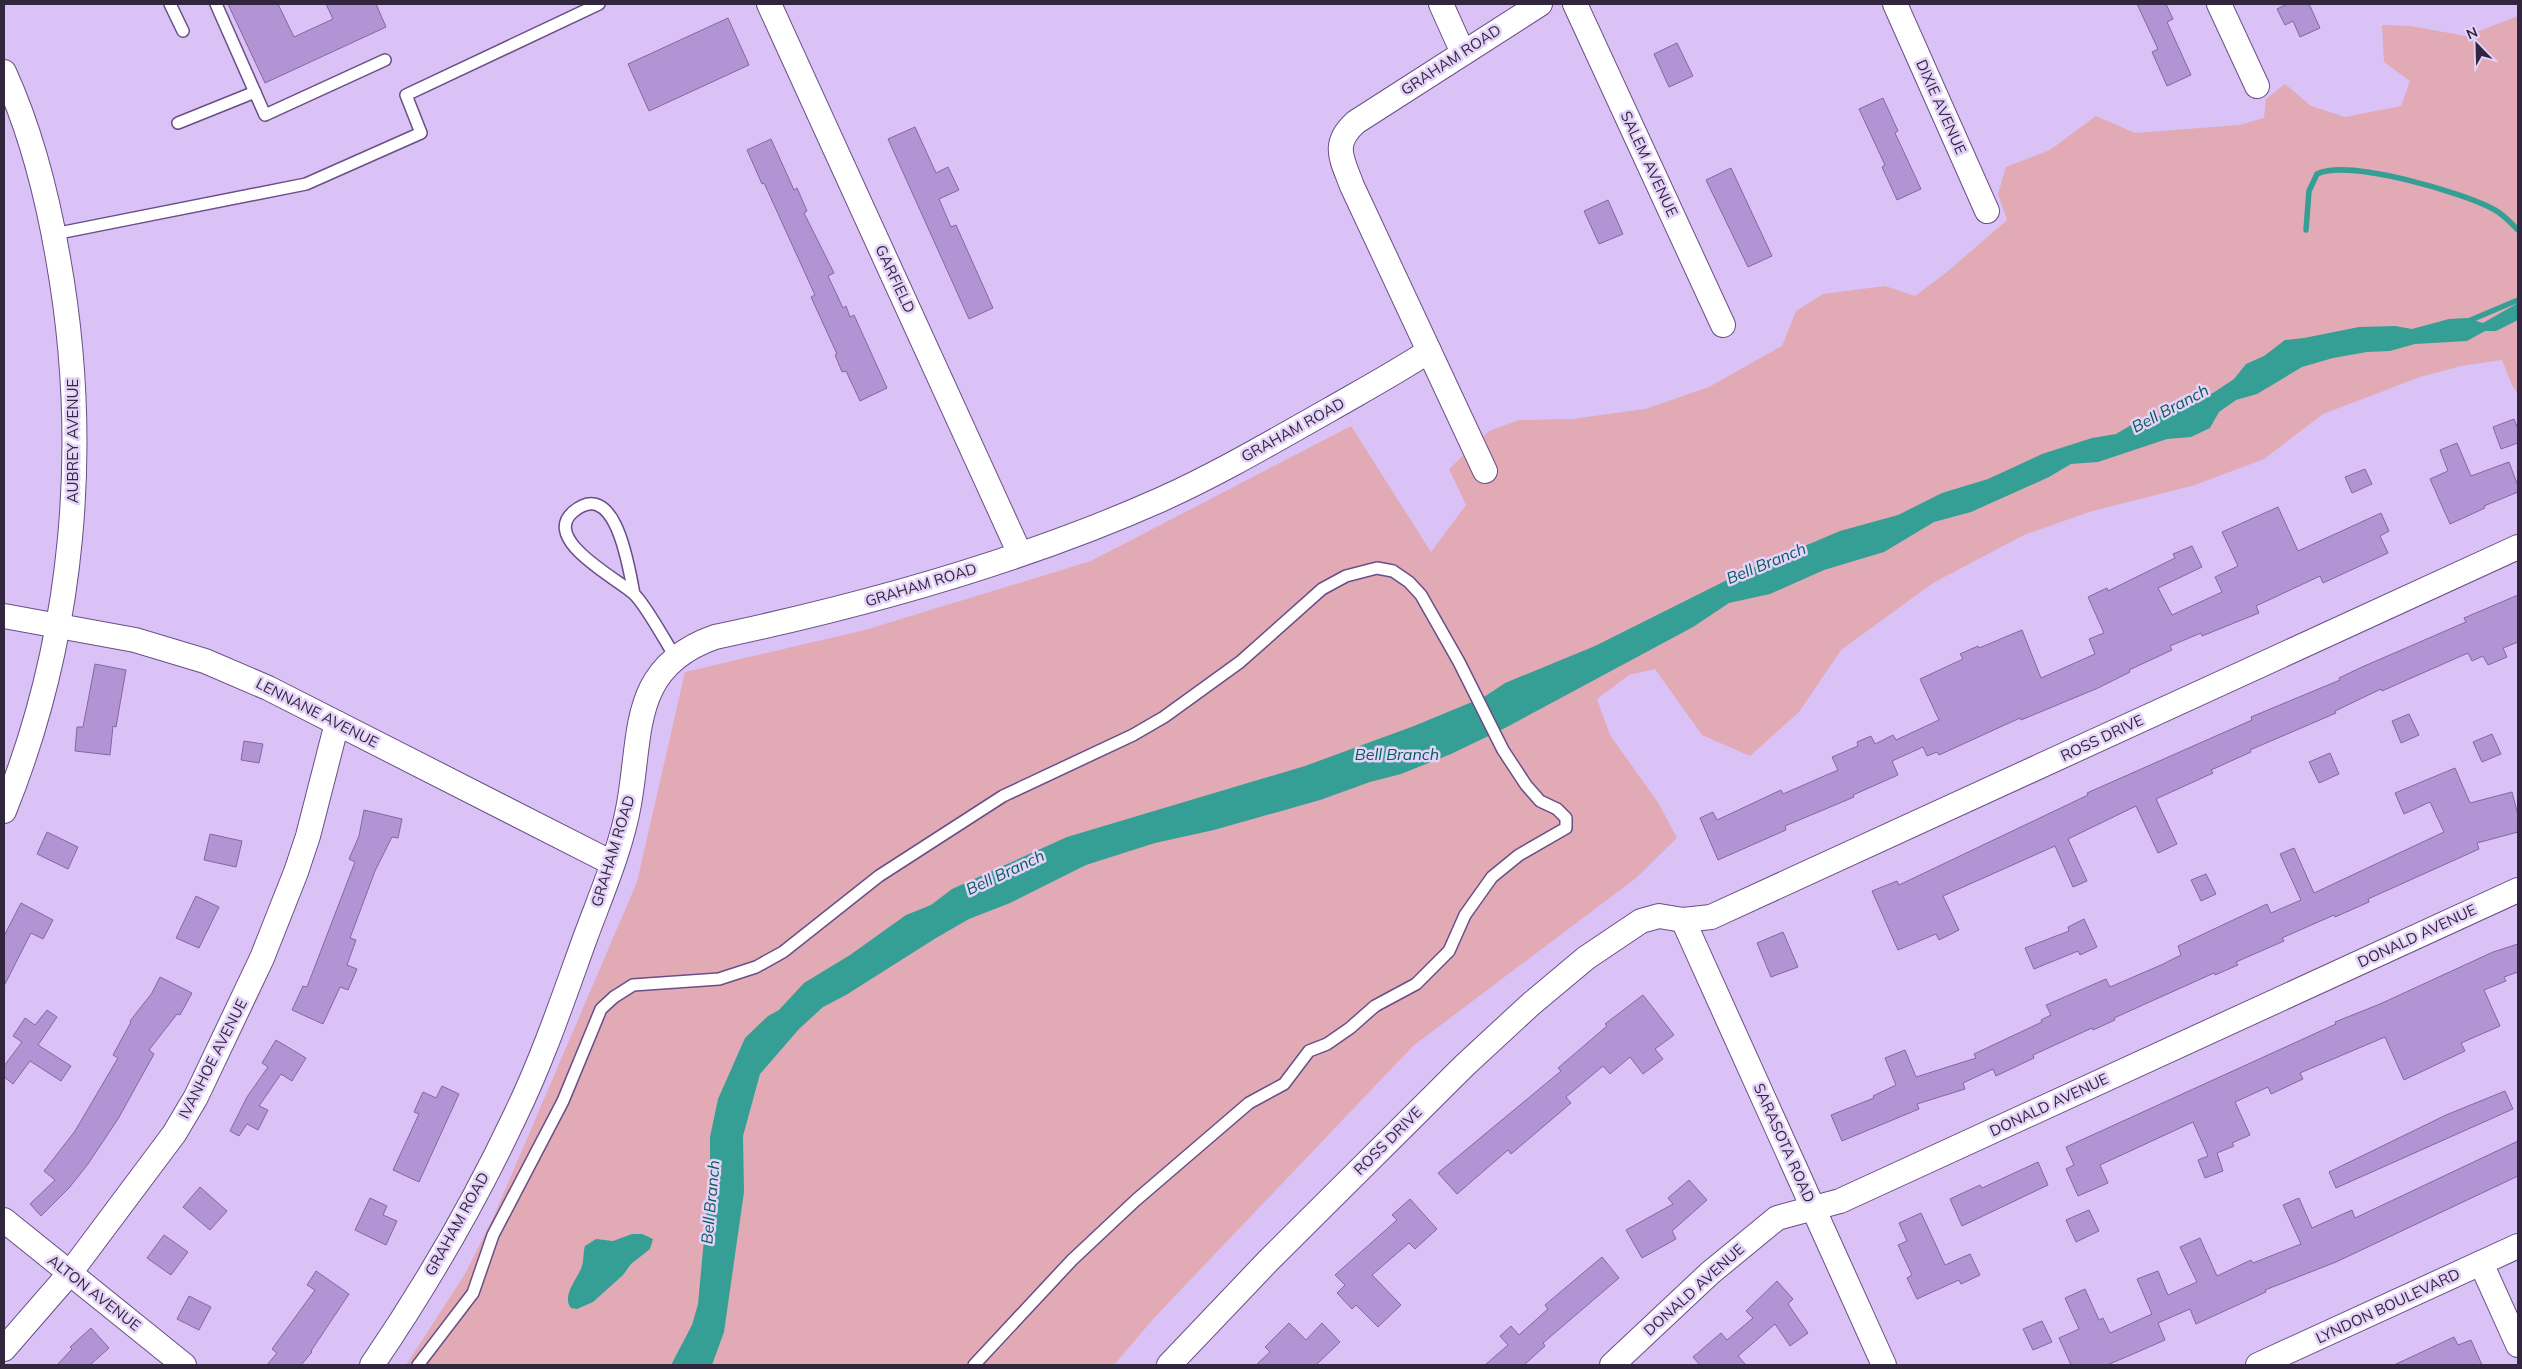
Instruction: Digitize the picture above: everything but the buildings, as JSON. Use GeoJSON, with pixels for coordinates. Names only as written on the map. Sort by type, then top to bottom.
{"type":"FeatureCollection","features":[{"type":"Feature","properties":{"kind":"street","name":"GARFIELD"},"geometry":{"type":"LineString","coordinates":[[769,4],[1020,554]]}},
{"type":"Feature","properties":{"kind":"street"},"geometry":{"type":"LineString","coordinates":[[1441,4],[1463,53]]}},
{"type":"Feature","properties":{"kind":"street","name":"GRAHAM ROAD"},"geometry":{"type":"LineString","coordinates":[[372,1365],[401,1323],[462,1216],[516,1114],[548,1040],[612,863],[629,806],[642,710],[652,685],[661,672],[676,658],[700,642],[865,603],[1020,554],[1126,514],[1210,476],[1289,433],[1429,350],[1352,186],[1341,158],[1340,145],[1344,132],[1356,122],[1540,4]]}},
{"type":"Feature","properties":{"kind":"street","name":"SALEM AVENUE"},"geometry":{"type":"LineString","coordinates":[[1575,4],[1722,325]]}},
{"type":"Feature","properties":{"kind":"street","name":"DIXIE AVENUE"},"geometry":{"type":"LineString","coordinates":[[1895,4],[1987,211]]}},
{"type":"Feature","properties":{"kind":"street"},"geometry":{"type":"LineString","coordinates":[[2219,4],[2257,86]]}},
{"type":"Feature","properties":{"kind":"street","name":"AUBREY AVENUE"},"geometry":{"type":"LineString","coordinates":[[4,72],[32,148],[54,234],[67,308],[75,397],[75,473],[70,547],[57,625],[33,733],[4,810]]}},
{"type":"Feature","properties":{"kind":"street"},"geometry":{"type":"LineString","coordinates":[[1429,350],[1485,471]]}},
{"type":"Feature","properties":{"kind":"street","name":"ROSS DRIVE"},"geometry":{"type":"LineString","coordinates":[[1169,1365],[1268,1261],[1466,1065],[1531,1004],[1586,958],[1641,921],[1659,916],[1683,920],[1711,917],[2518,547]]}},
{"type":"Feature","properties":{"kind":"street","name":"LENNANE AVENUE"},"geometry":{"type":"LineString","coordinates":[[4,616],[135,640],[205,661],[268,688],[612,863]]}},
{"type":"Feature","properties":{"kind":"street","name":"IVANHOE AVENUE"},"geometry":{"type":"LineString","coordinates":[[4,1349],[70,1273],[174,1134],[216,1060],[262,958],[296,872],[308,836],[337,723]]}},
{"type":"Feature","properties":{"kind":"street","name":"DONALD AVENUE"},"geometry":{"type":"LineString","coordinates":[[1612,1365],[1740,1247],[1777,1218],[1840,1201],[2518,890]]}},
{"type":"Feature","properties":{"kind":"street","name":"SARASOTA ROAD"},"geometry":{"type":"LineString","coordinates":[[1683,920],[1884,1365]]}},
{"type":"Feature","properties":{"kind":"street","name":"ALTON AVENUE"},"geometry":{"type":"LineString","coordinates":[[4,1220],[184,1365]]}},
{"type":"Feature","properties":{"kind":"street","name":"LYNDON BOULEVARD"},"geometry":{"type":"LineString","coordinates":[[2258,1365],[2518,1246]]}},
{"type":"Feature","properties":{"kind":"street"},"geometry":{"type":"LineString","coordinates":[[2481,1263],[2518,1345]]}},
{"type":"Feature","properties":{"kind":"lane"},"geometry":{"type":"LineString","coordinates":[[170,4],[183,31]]}},
{"type":"Feature","properties":{"kind":"lane"},"geometry":{"type":"LineString","coordinates":[[216,4],[265,115],[385,60]]}},
{"type":"Feature","properties":{"kind":"lane"},"geometry":{"type":"LineString","coordinates":[[54,234],[306,184],[421,132],[406,95],[599,4]]}},
{"type":"Feature","properties":{"kind":"lane"},"geometry":{"type":"LineString","coordinates":[[178,123],[255,92]]}},
{"type":"Feature","properties":{"kind":"lane"},"geometry":{"type":"LineString","coordinates":[[634,594],[573,546],[566,535],[566,522],[571,514],[590,503],[601,506],[614,520],[634,594],[676,658]]}},
{"type":"Feature","properties":{"kind":"lane"},"geometry":{"type":"LineString","coordinates":[[418,1365],[472,1293],[493,1235],[563,1101],[601,1009],[614,997],[633,985],[719,979],[756,968],[783,952],[879,876],[1003,796],[1133,735],[1164,717],[1240,662],[1322,589],[1346,576],[1377,568],[1393,571],[1409,582],[1421,595],[1472,688],[1503,750],[1526,785],[1540,801],[1557,809],[1566,818],[1566,828],[1519,855],[1492,878],[1465,915],[1449,951],[1416,984],[1375,1006],[1350,1028],[1327,1044],[1309,1051],[1284,1084],[1249,1103],[1158,1180],[1072,1260],[974,1365]]}},
{"type":"Feature","properties":{"kind":"shaded area"},"geometry":{"type":"Polygon","coordinates":[[[2518,16],[2518,394],[2512,385],[2502,360],[2461,366],[2420,377],[2323,414],[2264,459],[2195,485],[2089,512],[2024,535],[1933,583],[1841,650],[1799,712],[1750,756],[1702,735],[1655,669],[1629,675],[1597,699],[1610,735],[1659,804],[1677,838],[1636,878],[1413,1046],[1154,1318],[1114,1365],[406,1365],[465,1274],[493,1218],[637,882],[685,672],[865,630],[1091,561],[1351,426],[1431,552],[1466,505],[1449,469],[1489,431],[1519,420],[1572,419],[1645,409],[1709,387],[1782,346],[1796,311],[1823,294],[1885,286],[1915,296],[1947,272],[2007,220],[1998,194],[2006,167],[2050,150],[2096,116],[2135,133],[2239,125],[2264,118],[2266,99],[2285,84],[2311,106],[2345,117],[2401,106],[2410,81],[2384,62],[2382,25],[2410,26],[2466,36],[2518,16]]]}},
{"type":"Feature","properties":{"kind":"water","name":"Bell Branch"},"geometry":{"type":"Polygon","coordinates":[[[2518,303],[2518,320],[2496,331],[2485,331],[2467,341],[2415,344],[2390,351],[2367,352],[2333,358],[2302,367],[2257,394],[2236,400],[2219,412],[2210,428],[2191,437],[2167,439],[2098,462],[2071,464],[2049,477],[1971,512],[1934,522],[1884,552],[1824,570],[1770,594],[1729,603],[1693,627],[1505,728],[1451,754],[1401,774],[1370,782],[1320,800],[1214,830],[1155,843],[1086,865],[1010,903],[969,919],[846,995],[823,1007],[799,1029],[760,1074],[743,1136],[744,1192],[724,1332],[712,1365],[671,1365],[692,1325],[698,1304],[710,1174],[710,1137],[718,1099],[745,1038],[768,1016],[779,1010],[804,983],[850,955],[906,915],[931,905],[952,889],[1067,837],[1305,766],[1414,726],[1484,697],[1505,683],[1595,646],[1741,573],[1840,531],[1898,515],[1942,493],[1988,479],[2042,454],[2092,438],[2116,434],[2133,424],[2159,416],[2186,402],[2213,393],[2234,379],[2246,364],[2264,356],[2285,340],[2359,327],[2395,326],[2412,329],[2449,319],[2466,318],[2483,323],[2518,303]]]}},
{"type":"Feature","properties":{"kind":"water"},"geometry":{"type":"Polygon","coordinates":[[[632,1234],[642,1234],[653,1239],[650,1249],[631,1264],[623,1275],[593,1302],[577,1309],[571,1308],[568,1303],[569,1293],[582,1266],[585,1246],[596,1239],[613,1241],[632,1234]]]}},
{"type":"Feature","properties":{"kind":"waterway"},"geometry":{"type":"LineString","coordinates":[[2306,230],[2309,191],[2317,174],[2332,170],[2353,170],[2379,174],[2459,195],[2495,210],[2518,230]]}},
{"type":"Feature","properties":{"kind":"waterway","name":"Bell Branch"},"geometry":{"type":"LineString","coordinates":[[2466,322],[2518,300]]}}]}
